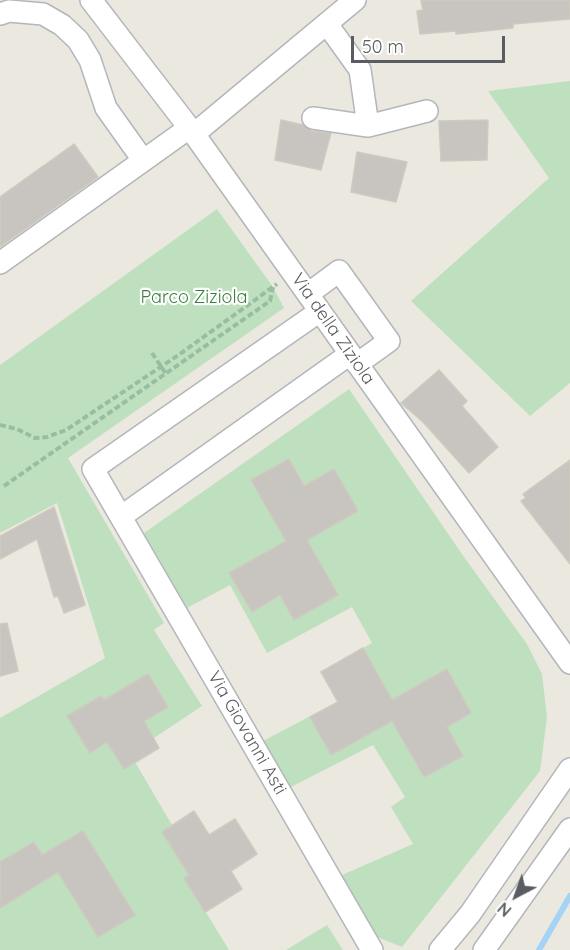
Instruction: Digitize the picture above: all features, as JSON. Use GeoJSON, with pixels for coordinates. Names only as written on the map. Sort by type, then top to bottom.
{"type":"FeatureCollection","features":[{"type":"Feature","properties":{"kind":"street","name":"Via della Ziziola"},"geometry":{"type":"LineString","coordinates":[[91,0],[191,131],[566,654]]}},
{"type":"Feature","properties":{"kind":"street"},"geometry":{"type":"LineString","coordinates":[[0,263],[143,160],[191,131],[355,0]]}},
{"type":"Feature","properties":{"kind":"street"},"geometry":{"type":"LineString","coordinates":[[0,14],[9,11],[42,14],[62,25],[78,40],[90,60],[106,108],[143,160]]}},
{"type":"Feature","properties":{"kind":"street"},"geometry":{"type":"LineString","coordinates":[[327,24],[360,70],[368,126]]}},
{"type":"Feature","properties":{"kind":"street"},"geometry":{"type":"LineString","coordinates":[[313,118],[368,126],[427,111]]}},
{"type":"Feature","properties":{"kind":"street"},"geometry":{"type":"LineString","coordinates":[[122,516],[354,359],[389,341],[339,271],[314,302]]}},
{"type":"Feature","properties":{"kind":"street","name":"Via Giovanni Asti"},"geometry":{"type":"LineString","coordinates":[[314,302],[93,469],[372,950]]}},
{"type":"Feature","properties":{"kind":"street"},"geometry":{"type":"LineString","coordinates":[[440,950],[470,914],[570,769]]}},
{"type":"Feature","properties":{"kind":"street"},"geometry":{"type":"LineString","coordinates":[[484,950],[570,830]]}},
{"type":"Feature","properties":{"kind":"street"},"geometry":{"type":"LineString","coordinates":[[524,895],[552,875],[570,849]]}},
{"type":"Feature","properties":{"kind":"path"},"geometry":{"type":"LineString","coordinates":[[0,425],[17,429],[35,438],[46,438],[66,429],[161,366],[293,273]]}},
{"type":"Feature","properties":{"kind":"path"},"geometry":{"type":"LineString","coordinates":[[4,486],[270,301],[273,287]]}},
{"type":"Feature","properties":{"kind":"path"},"geometry":{"type":"LineString","coordinates":[[152,353],[166,374]]}},
{"type":"Feature","properties":{"kind":"green space"},"geometry":{"type":"Polygon","coordinates":[[[570,81],[570,383],[530,416],[411,301],[549,178],[488,91],[570,81]]]}},
{"type":"Feature","properties":{"kind":"green space","name":"Parco Ziziola"},"geometry":{"type":"Polygon","coordinates":[[[217,209],[273,287],[284,308],[68,458],[164,623],[154,630],[202,706],[154,738],[159,748],[135,762],[172,825],[162,832],[182,864],[201,868],[185,878],[229,950],[0,950],[0,718],[105,658],[57,503],[0,533],[0,365],[217,209]]]}},
{"type":"Feature","properties":{"kind":"green space"},"geometry":{"type":"Polygon","coordinates":[[[349,389],[464,557],[527,644],[542,674],[547,717],[540,771],[402,947],[377,937],[342,875],[413,844],[391,807],[405,797],[373,745],[289,788],[263,741],[337,702],[321,672],[372,643],[352,607],[267,653],[230,585],[187,608],[144,533],[349,389]]]}},
{"type":"Feature","properties":{"kind":"green space"},"geometry":{"type":"Polygon","coordinates":[[[327,925],[343,950],[286,950],[327,925]]]}},
{"type":"Feature","properties":{"kind":"building"},"geometry":{"type":"Polygon","coordinates":[[[421,0],[570,0],[570,19],[513,24],[513,28],[456,34],[456,31],[420,34],[417,11],[423,10],[421,0]]]}},
{"type":"Feature","properties":{"kind":"building"},"geometry":{"type":"Polygon","coordinates":[[[281,120],[303,125],[311,131],[331,133],[321,170],[275,160],[281,120]]]}},
{"type":"Feature","properties":{"kind":"building"},"geometry":{"type":"Polygon","coordinates":[[[488,120],[487,160],[441,161],[439,121],[488,120]]]}},
{"type":"Feature","properties":{"kind":"building"},"geometry":{"type":"Polygon","coordinates":[[[74,144],[98,177],[0,247],[0,197],[74,144]]]}},
{"type":"Feature","properties":{"kind":"building"},"geometry":{"type":"Polygon","coordinates":[[[357,152],[407,162],[396,202],[351,192],[357,152]]]}},
{"type":"Feature","properties":{"kind":"building"},"geometry":{"type":"Polygon","coordinates":[[[439,370],[467,401],[462,406],[498,447],[469,473],[423,422],[401,403],[439,370]]]}},
{"type":"Feature","properties":{"kind":"building"},"geometry":{"type":"Polygon","coordinates":[[[289,459],[304,486],[334,469],[358,511],[307,540],[338,595],[294,620],[280,595],[252,612],[229,573],[286,541],[251,480],[289,459]]]}},
{"type":"Feature","properties":{"kind":"building"},"geometry":{"type":"Polygon","coordinates":[[[570,460],[570,564],[521,501],[526,498],[523,494],[570,460]]]}},
{"type":"Feature","properties":{"kind":"building"},"geometry":{"type":"Polygon","coordinates":[[[54,507],[85,605],[64,613],[58,596],[54,597],[37,539],[0,559],[0,536],[54,507]]]}},
{"type":"Feature","properties":{"kind":"building"},"geometry":{"type":"Polygon","coordinates":[[[7,623],[18,671],[0,676],[0,624],[7,623]]]}},
{"type":"Feature","properties":{"kind":"building"},"geometry":{"type":"Polygon","coordinates":[[[363,648],[392,700],[447,669],[471,713],[447,727],[463,756],[424,777],[392,721],[331,755],[310,717],[338,702],[321,672],[363,648]]]}},
{"type":"Feature","properties":{"kind":"building"},"geometry":{"type":"Polygon","coordinates":[[[148,674],[168,707],[144,721],[159,748],[124,769],[107,742],[90,753],[67,716],[101,696],[104,700],[148,674]]]}},
{"type":"Feature","properties":{"kind":"building"},"geometry":{"type":"Polygon","coordinates":[[[194,811],[209,835],[235,819],[257,854],[231,871],[242,889],[205,912],[184,878],[189,875],[162,832],[194,811]]]}},
{"type":"Feature","properties":{"kind":"building"},"geometry":{"type":"Polygon","coordinates":[[[83,831],[135,915],[98,937],[58,872],[0,908],[0,862],[34,842],[42,855],[83,831]]]}},
{"type":"Feature","properties":{"kind":"waterway"},"geometry":{"type":"LineString","coordinates":[[539,950],[570,896]]}}]}
